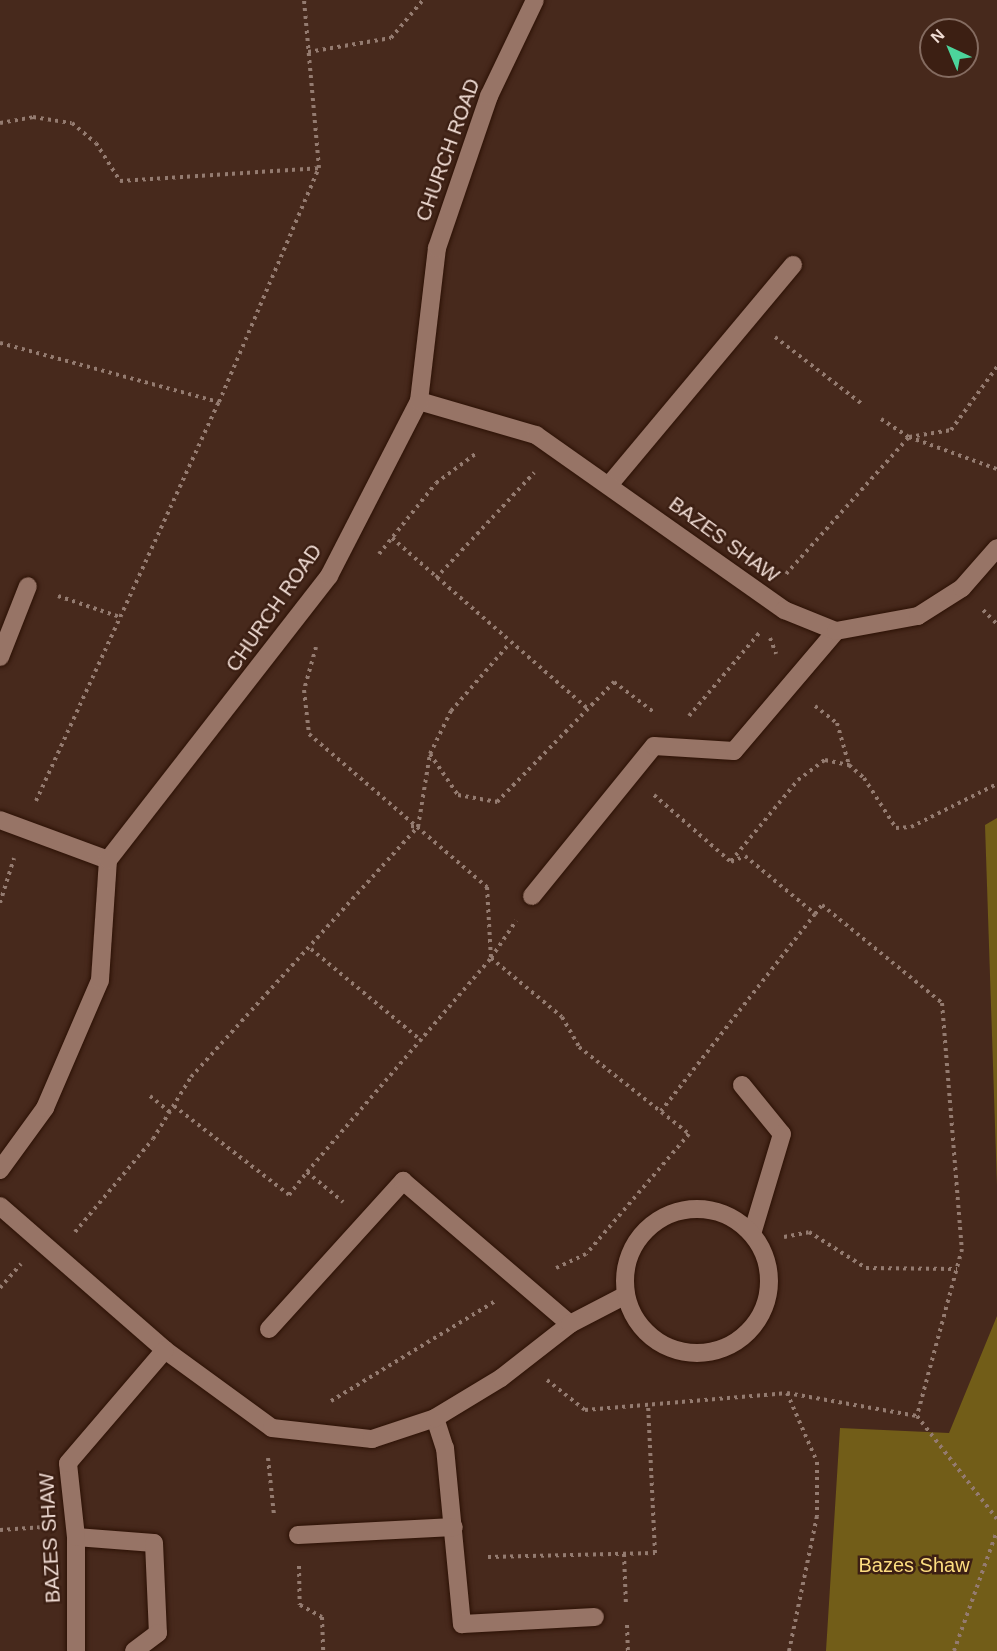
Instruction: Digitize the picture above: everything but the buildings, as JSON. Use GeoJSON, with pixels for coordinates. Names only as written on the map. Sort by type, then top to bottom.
{"type":"FeatureCollection","features":[{"type":"Feature","properties":{"kind":"street","name":"CHURCH ROAD"},"geometry":{"type":"LineString","coordinates":[[108,860],[328,576],[419,401],[437,248],[489,96],[535,0]]}},
{"type":"Feature","properties":{"kind":"street"},"geometry":{"type":"LineString","coordinates":[[609,485],[793,265]]}},
{"type":"Feature","properties":{"kind":"street","name":"BAZES SHAW"},"geometry":{"type":"LineString","coordinates":[[419,401],[536,435],[766,597],[836,631]]}},
{"type":"Feature","properties":{"kind":"street"},"geometry":{"type":"LineString","coordinates":[[532,896],[654,746],[734,751],[836,631],[918,616],[962,588],[997,548]]}},
{"type":"Feature","properties":{"kind":"street"},"geometry":{"type":"LineString","coordinates":[[0,657],[28,586]]}},
{"type":"Feature","properties":{"kind":"street"},"geometry":{"type":"LineString","coordinates":[[0,820],[108,860],[100,980],[45,1108],[0,1170]]}},
{"type":"Feature","properties":{"kind":"street"},"geometry":{"type":"LineString","coordinates":[[742,1085],[782,1134],[754,1238]]}},
{"type":"Feature","properties":{"kind":"street"},"geometry":{"type":"LineString","coordinates":[[269,1329],[403,1181],[570,1324]]}},
{"type":"Feature","properties":{"kind":"street"},"geometry":{"type":"LineString","coordinates":[[0,1206],[165,1350],[272,1428],[372,1439],[435,1418],[523,1361],[570,1324],[626,1295]]}},
{"type":"Feature","properties":{"kind":"street"},"geometry":{"type":"LineString","coordinates":[[678,1211],[727,1215],[754,1238],[768,1272],[767,1299],[757,1323],[720,1350],[695,1354],[651,1338],[626,1295],[626,1266],[636,1243],[652,1224],[678,1211]]}},
{"type":"Feature","properties":{"kind":"street","name":"BAZES SHAW"},"geometry":{"type":"LineString","coordinates":[[76,1651],[76,1530],[68,1463],[165,1350]]}},
{"type":"Feature","properties":{"kind":"street"},"geometry":{"type":"LineString","coordinates":[[435,1418],[445,1448],[462,1624],[595,1617]]}},
{"type":"Feature","properties":{"kind":"street"},"geometry":{"type":"LineString","coordinates":[[298,1536],[454,1527]]}},
{"type":"Feature","properties":{"kind":"street"},"geometry":{"type":"LineString","coordinates":[[76,1530],[154,1543],[158,1633],[134,1651]]}},
{"type":"Feature","properties":{"kind":"path"},"geometry":{"type":"LineString","coordinates":[[0,903],[23,828],[219,402],[319,168],[304,0]]}},
{"type":"Feature","properties":{"kind":"path"},"geometry":{"type":"LineString","coordinates":[[308,52],[391,38],[423,0]]}},
{"type":"Feature","properties":{"kind":"path"},"geometry":{"type":"LineString","coordinates":[[0,123],[33,117],[72,123],[96,143],[120,181],[319,168]]}},
{"type":"Feature","properties":{"kind":"path"},"geometry":{"type":"LineString","coordinates":[[749,318],[862,404]]}},
{"type":"Feature","properties":{"kind":"path"},"geometry":{"type":"LineString","coordinates":[[0,343],[219,402]]}},
{"type":"Feature","properties":{"kind":"path"},"geometry":{"type":"LineString","coordinates":[[766,597],[909,437],[951,430],[997,367]]}},
{"type":"Feature","properties":{"kind":"path"},"geometry":{"type":"LineString","coordinates":[[881,419],[909,437],[997,469]]}},
{"type":"Feature","properties":{"kind":"path"},"geometry":{"type":"LineString","coordinates":[[374,561],[436,483],[478,452],[493,422]]}},
{"type":"Feature","properties":{"kind":"path"},"geometry":{"type":"LineString","coordinates":[[478,452],[489,453]]}},
{"type":"Feature","properties":{"kind":"path"},"geometry":{"type":"LineString","coordinates":[[529,465],[546,477]]}},
{"type":"Feature","properties":{"kind":"path"},"geometry":{"type":"LineString","coordinates":[[436,578],[537,471]]}},
{"type":"Feature","properties":{"kind":"path"},"geometry":{"type":"LineString","coordinates":[[392,538],[509,644],[587,708]]}},
{"type":"Feature","properties":{"kind":"path"},"geometry":{"type":"LineString","coordinates":[[685,721],[765,627]]}},
{"type":"Feature","properties":{"kind":"path"},"geometry":{"type":"LineString","coordinates":[[284,1429],[523,1284],[586,1254],[688,1134],[579,1047],[562,1017],[491,958],[487,887],[309,734],[304,690],[318,643]]}},
{"type":"Feature","properties":{"kind":"path"},"geometry":{"type":"LineString","coordinates":[[55,1255],[141,1155],[191,1077],[311,949],[418,827],[430,754],[451,711],[509,644]]}},
{"type":"Feature","properties":{"kind":"path"},"geometry":{"type":"LineString","coordinates":[[430,754],[458,795],[497,802],[614,682],[660,716]]}},
{"type":"Feature","properties":{"kind":"path"},"geometry":{"type":"LineString","coordinates":[[731,862],[798,780],[825,760],[849,765],[864,778],[896,828],[911,827],[997,784]]}},
{"type":"Feature","properties":{"kind":"path"},"geometry":{"type":"LineString","coordinates":[[630,775],[731,862]]}},
{"type":"Feature","properties":{"kind":"path"},"geometry":{"type":"LineString","coordinates":[[411,826],[418,827]]}},
{"type":"Feature","properties":{"kind":"path"},"geometry":{"type":"LineString","coordinates":[[731,862],[745,856],[815,914]]}},
{"type":"Feature","properties":{"kind":"path"},"geometry":{"type":"LineString","coordinates":[[174,1106],[289,1195],[491,958],[532,896]]}},
{"type":"Feature","properties":{"kind":"path"},"geometry":{"type":"LineString","coordinates":[[661,1111],[822,905],[942,1003],[962,1249],[917,1416]]}},
{"type":"Feature","properties":{"kind":"path"},"geometry":{"type":"LineString","coordinates":[[311,949],[422,1041]]}},
{"type":"Feature","properties":{"kind":"path"},"geometry":{"type":"LineString","coordinates":[[150,1096],[170,1112]]}},
{"type":"Feature","properties":{"kind":"path"},"geometry":{"type":"LineString","coordinates":[[307,1172],[365,1223]]}},
{"type":"Feature","properties":{"kind":"path"},"geometry":{"type":"LineString","coordinates":[[754,1238],[809,1232],[866,1268],[957,1269]]}},
{"type":"Feature","properties":{"kind":"path"},"geometry":{"type":"LineString","coordinates":[[523,1361],[585,1410],[787,1393],[917,1416],[997,1519]]}},
{"type":"Feature","properties":{"kind":"path"},"geometry":{"type":"LineString","coordinates":[[787,1393],[817,1462],[817,1516],[789,1651]]}},
{"type":"Feature","properties":{"kind":"path"},"geometry":{"type":"LineString","coordinates":[[456,1557],[655,1553],[648,1406]]}},
{"type":"Feature","properties":{"kind":"path"},"geometry":{"type":"LineString","coordinates":[[0,1530],[76,1530]]}},
{"type":"Feature","properties":{"kind":"path"},"geometry":{"type":"LineString","coordinates":[[954,1651],[997,1531]]}},
{"type":"Feature","properties":{"kind":"green space"},"geometry":{"type":"Polygon","coordinates":[[[997,818],[997,1185],[985,825],[997,818]]]}},
{"type":"Feature","properties":{"kind":"green space","name":"Bazes Shaw"},"geometry":{"type":"Polygon","coordinates":[[[997,1316],[997,1651],[826,1651],[840,1428],[949,1433],[997,1316]]]}}]}
